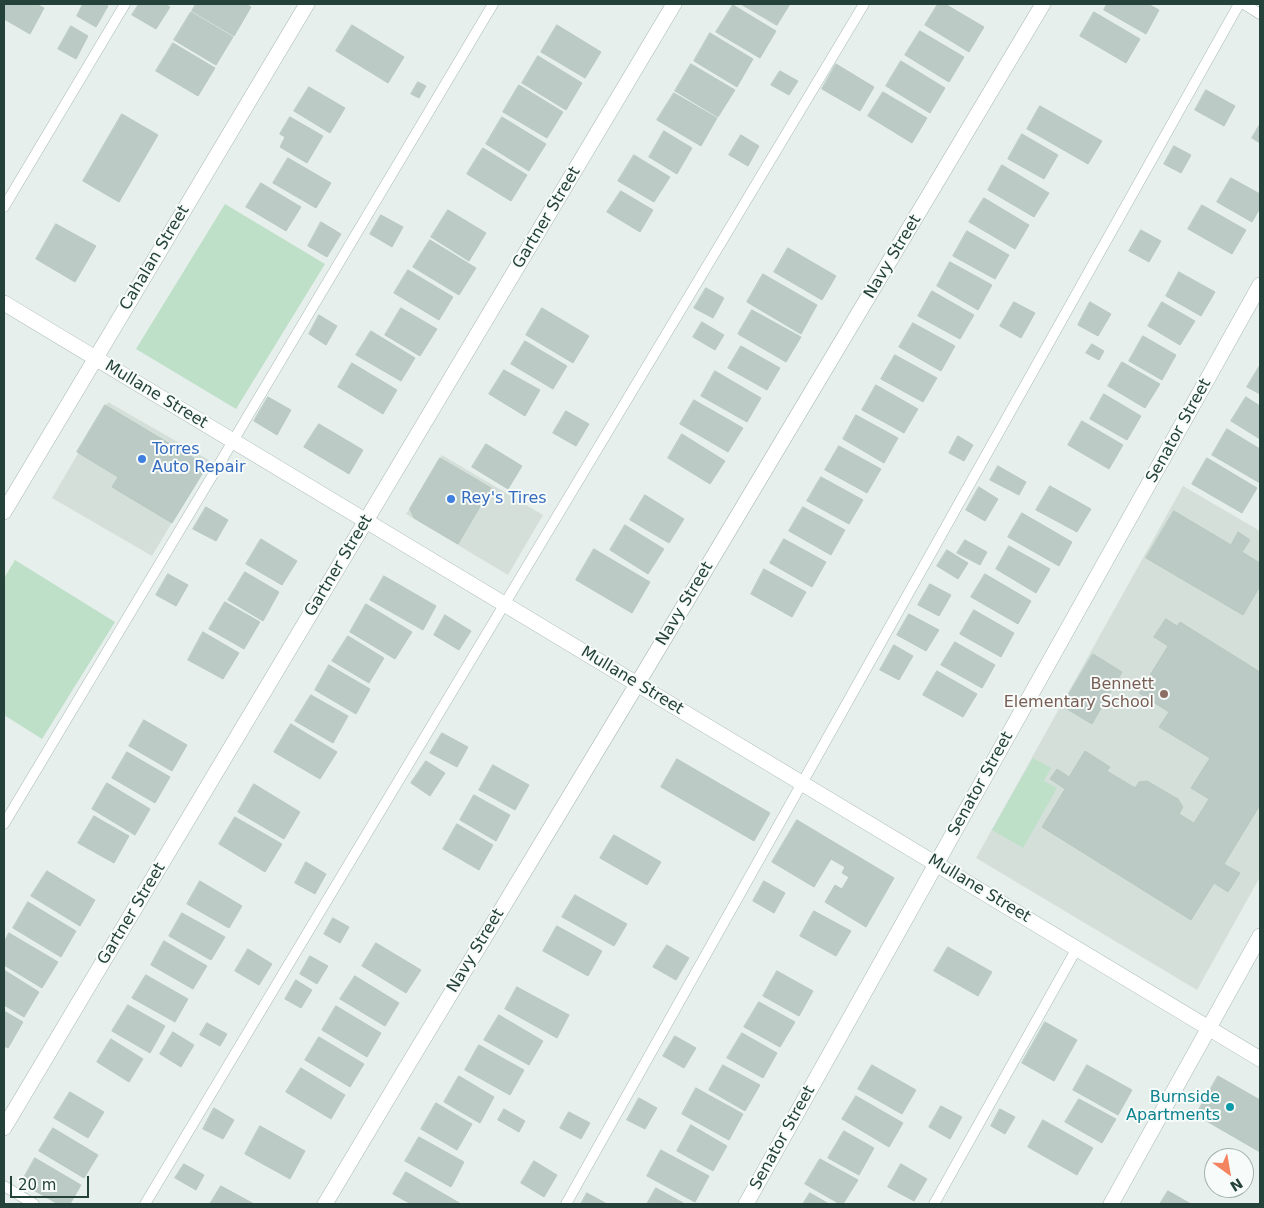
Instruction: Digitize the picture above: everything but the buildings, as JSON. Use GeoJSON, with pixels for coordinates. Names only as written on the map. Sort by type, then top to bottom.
{"type":"FeatureCollection","features":[{"type":"Feature","properties":{"kind":"street","name":"Cahalan Street"},"geometry":{"type":"LineString","coordinates":[[4,512],[307,4]]}},
{"type":"Feature","properties":{"kind":"street","name":"Gartner Street"},"geometry":{"type":"LineString","coordinates":[[4,1128],[674,4]]}},
{"type":"Feature","properties":{"kind":"street","name":"Navy Street"},"geometry":{"type":"LineString","coordinates":[[325,1204],[1044,4]]}},
{"type":"Feature","properties":{"kind":"street","name":"Senator Street"},"geometry":{"type":"LineString","coordinates":[[746,1204],[1260,286]]}},
{"type":"Feature","properties":{"kind":"street","name":"Mullane Street"},"geometry":{"type":"LineString","coordinates":[[4,303],[1260,1059]]}},
{"type":"Feature","properties":{"kind":"street"},"geometry":{"type":"LineString","coordinates":[[1110,1204],[1260,936]]}},
{"type":"Feature","properties":{"kind":"lane"},"geometry":{"type":"LineString","coordinates":[[4,206],[125,4]]}},
{"type":"Feature","properties":{"kind":"lane"},"geometry":{"type":"LineString","coordinates":[[4,824],[493,4]]}},
{"type":"Feature","properties":{"kind":"lane"},"geometry":{"type":"LineString","coordinates":[[145,1204],[864,4]]}},
{"type":"Feature","properties":{"kind":"lane"},"geometry":{"type":"LineString","coordinates":[[566,1204],[1239,4]]}},
{"type":"Feature","properties":{"kind":"lane"},"geometry":{"type":"LineString","coordinates":[[1244,4],[1260,14]]}},
{"type":"Feature","properties":{"kind":"lane"},"geometry":{"type":"LineString","coordinates":[[934,1204],[1077,948]]}},
{"type":"Feature","properties":{"kind":"lane"},"geometry":{"type":"LineString","coordinates":[[4,1186],[34,1204]]}},
{"type":"Feature","properties":{"kind":"shaded area"},"geometry":{"type":"Polygon","coordinates":[[[108,402],[209,460],[152,556],[52,498],[108,402]]]}},
{"type":"Feature","properties":{"kind":"shaded area"},"geometry":{"type":"Polygon","coordinates":[[[442,455],[543,515],[508,575],[406,514],[442,455]]]}},
{"type":"Feature","properties":{"kind":"shaded area","name":"Bennett Elementary School"},"geometry":{"type":"Polygon","coordinates":[[[1183,486],[1260,531],[1260,877],[1197,990],[976,858],[1183,486]]]}},
{"type":"Feature","properties":{"kind":"green space"},"geometry":{"type":"Polygon","coordinates":[[[225,204],[325,264],[236,409],[136,349],[225,204]]]}},
{"type":"Feature","properties":{"kind":"green space"},"geometry":{"type":"Polygon","coordinates":[[[15,560],[115,622],[42,739],[4,715],[4,578],[15,560]]]}},
{"type":"Feature","properties":{"kind":"green space"},"geometry":{"type":"Polygon","coordinates":[[[1033,758],[1051,768],[1044,781],[1057,788],[1023,848],[992,830],[1033,758]]]}},
{"type":"Feature","properties":{"kind":"place","name":"Torres Auto Repair"},"geometry":{"type":"Point","coordinates":[142,459]}},
{"type":"Feature","properties":{"kind":"place","name":"Rey's Tires"},"geometry":{"type":"Point","coordinates":[451,499]}},
{"type":"Feature","properties":{"kind":"place","name":"Bennett Elementary School"},"geometry":{"type":"Point","coordinates":[1164,694]}},
{"type":"Feature","properties":{"kind":"place","name":"Burnside Apartments"},"geometry":{"type":"Point","coordinates":[1230,1107]}}]}
